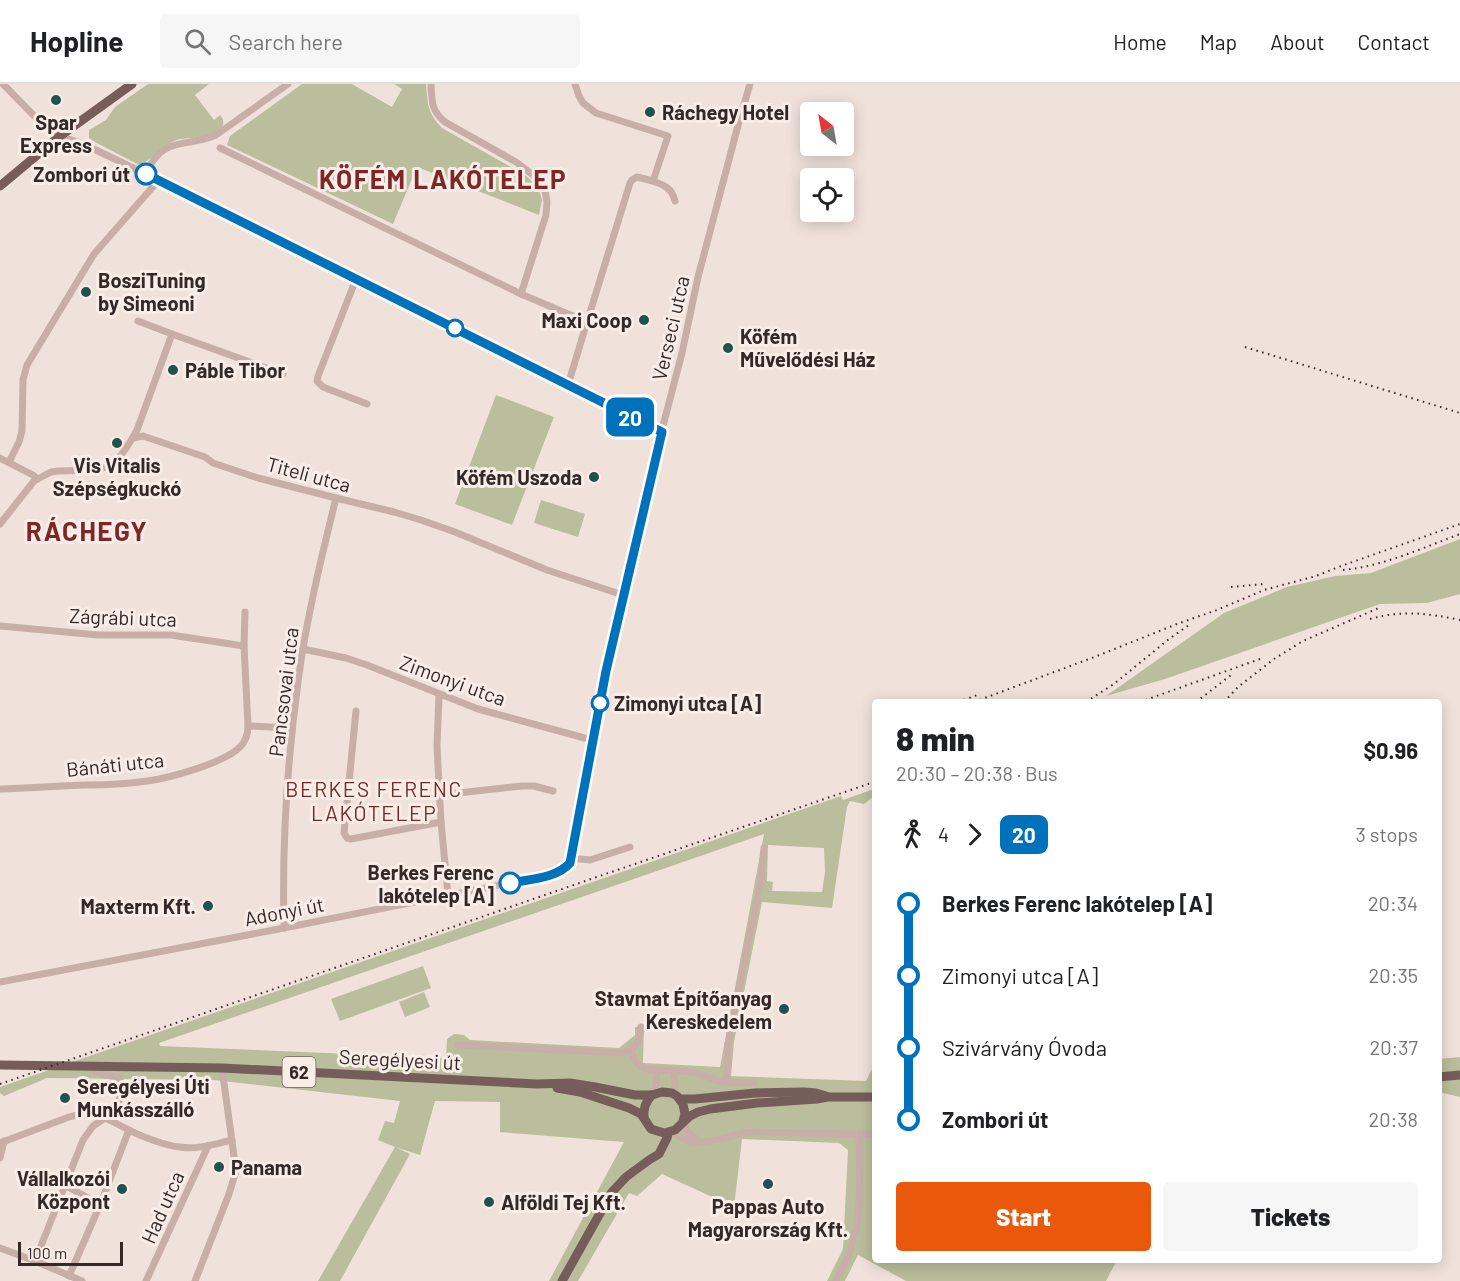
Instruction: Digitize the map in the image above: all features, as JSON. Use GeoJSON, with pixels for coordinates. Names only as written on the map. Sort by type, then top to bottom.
{"type":"FeatureCollection","features":[{"type":"Feature","properties":{"kind":"main road"},"geometry":{"type":"LineString","coordinates":[[0,186],[60,136],[132,84]]}},
{"type":"Feature","properties":{"kind":"main road","name":"Seregélyesi út"},"geometry":{"type":"LineString","coordinates":[[0,1065],[222,1068],[537,1084],[570,1083],[635,1095],[654,1095],[665,1092],[677,1097],[695,1099],[743,1093],[804,1092],[828,1097]]}},
{"type":"Feature","properties":{"kind":"main road"},"geometry":{"type":"LineString","coordinates":[[1442,1077],[1460,1075]]}},
{"type":"Feature","properties":{"kind":"main road","name":"Seregélyesi út"},"geometry":{"type":"LineString","coordinates":[[537,1084],[580,1092],[637,1111],[647,1125],[655,1131]]}},
{"type":"Feature","properties":{"kind":"main road"},"geometry":{"type":"LineString","coordinates":[[644,1118],[645,1104],[654,1095]]}},
{"type":"Feature","properties":{"kind":"main road"},"geometry":{"type":"LineString","coordinates":[[677,1097],[684,1108],[683,1122]]}},
{"type":"Feature","properties":{"kind":"main road","name":"62"},"geometry":{"type":"LineString","coordinates":[[670,1132],[698,1112],[710,1109],[828,1097],[872,1097]]}},
{"type":"Feature","properties":{"kind":"main road"},"geometry":{"type":"LineString","coordinates":[[562,1281],[612,1192],[626,1177],[661,1152],[670,1132],[655,1131],[658,1146],[649,1160]]}},
{"type":"Feature","properties":{"kind":"street"},"geometry":{"type":"LineString","coordinates":[[3,84],[47,129],[60,136],[83,144],[146,174],[662,432]]}},
{"type":"Feature","properties":{"kind":"street"},"geometry":{"type":"LineString","coordinates":[[146,174],[154,158],[163,151],[179,143],[216,135],[288,84]]}},
{"type":"Feature","properties":{"kind":"street"},"geometry":{"type":"LineString","coordinates":[[431,84],[432,105],[445,122],[516,162],[533,175],[544,191],[547,201],[546,215],[522,294]]}},
{"type":"Feature","properties":{"kind":"street"},"geometry":{"type":"LineString","coordinates":[[575,84],[583,103],[596,113],[668,136],[652,181]]}},
{"type":"Feature","properties":{"kind":"street","name":"Verseci utca"},"geometry":{"type":"LineString","coordinates":[[570,860],[606,671],[698,277],[750,84]]}},
{"type":"Feature","properties":{"kind":"street"},"geometry":{"type":"LineString","coordinates":[[220,148],[522,294],[587,322]]}},
{"type":"Feature","properties":{"kind":"street"},"geometry":{"type":"LineString","coordinates":[[568,385],[630,183],[637,177],[667,187],[673,193],[675,201]]}},
{"type":"Feature","properties":{"kind":"street"},"geometry":{"type":"LineString","coordinates":[[9,462],[22,431],[23,380],[27,365],[94,254],[158,181]]}},
{"type":"Feature","properties":{"kind":"street"},"geometry":{"type":"LineString","coordinates":[[356,279],[317,381],[323,387],[367,404]]}},
{"type":"Feature","properties":{"kind":"street"},"geometry":{"type":"LineString","coordinates":[[138,321],[283,374]]}},
{"type":"Feature","properties":{"kind":"street"},"geometry":{"type":"LineString","coordinates":[[0,524],[37,479],[51,472],[105,468],[114,463],[137,430],[172,334]]}},
{"type":"Feature","properties":{"kind":"street","name":"Titeli utca"},"geometry":{"type":"LineString","coordinates":[[133,438],[143,436],[258,478],[421,520],[547,570],[624,596]]}},
{"type":"Feature","properties":{"kind":"street"},"geometry":{"type":"LineString","coordinates":[[0,458],[37,479]]}},
{"type":"Feature","properties":{"kind":"street","name":"Pancsovai utca"},"geometry":{"type":"LineString","coordinates":[[284,928],[283,850],[292,728],[303,649],[318,571],[336,498]]}},
{"type":"Feature","properties":{"kind":"street"},"geometry":{"type":"LineString","coordinates":[[245,612],[244,645],[248,726],[292,728]]}},
{"type":"Feature","properties":{"kind":"street","name":"Zágrábi utca"},"geometry":{"type":"LineString","coordinates":[[0,626],[98,635],[179,635],[244,645]]}},
{"type":"Feature","properties":{"kind":"street","name":"Zimonyi utca"},"geometry":{"type":"LineString","coordinates":[[303,649],[346,658],[478,710],[592,740]]}},
{"type":"Feature","properties":{"kind":"street"},"geometry":{"type":"LineString","coordinates":[[439,695],[437,746],[448,895]]}},
{"type":"Feature","properties":{"kind":"street"},"geometry":{"type":"LineString","coordinates":[[356,711],[344,833],[346,838],[351,839],[441,822]]}},
{"type":"Feature","properties":{"kind":"street","name":"Bánáti utca"},"geometry":{"type":"LineString","coordinates":[[0,789],[124,784],[166,777],[203,766],[231,754],[243,743],[248,726]]}},
{"type":"Feature","properties":{"kind":"street"},"geometry":{"type":"LineString","coordinates":[[440,795],[522,786],[534,786],[553,791]]}},
{"type":"Feature","properties":{"kind":"street"},"geometry":{"type":"LineString","coordinates":[[570,860],[590,860],[630,847]]}},
{"type":"Feature","properties":{"kind":"street"},"geometry":{"type":"LineString","coordinates":[[726,1082],[728,1044],[761,880],[764,848]]}},
{"type":"Feature","properties":{"kind":"street","name":"Adonyi út"},"geometry":{"type":"LineString","coordinates":[[0,982],[550,875],[563,870],[570,860]]}},
{"type":"Feature","properties":{"kind":"street"},"geometry":{"type":"LineString","coordinates":[[458,1045],[619,1053],[630,1050],[638,1042],[641,1027]]}},
{"type":"Feature","properties":{"kind":"street"},"geometry":{"type":"LineString","coordinates":[[630,1050],[636,1062],[645,1068],[694,1072],[726,1082],[754,1083]]}},
{"type":"Feature","properties":{"kind":"street","name":"Seregélyesi út"},"geometry":{"type":"LineString","coordinates":[[82,1066],[105,1075],[118,1077],[122,1083],[120,1098],[108,1119]]}},
{"type":"Feature","properties":{"kind":"street"},"geometry":{"type":"LineString","coordinates":[[195,1281],[236,1171],[222,1068]]}},
{"type":"Feature","properties":{"kind":"street"},"geometry":{"type":"LineString","coordinates":[[654,1095],[657,1070]]}},
{"type":"Feature","properties":{"kind":"street"},"geometry":{"type":"LineString","coordinates":[[674,1071],[677,1097]]}},
{"type":"Feature","properties":{"kind":"street"},"geometry":{"type":"LineString","coordinates":[[0,1158],[2,1142],[80,1114],[93,1114],[108,1119],[129,1130],[178,1147],[208,1146],[232,1140]]}},
{"type":"Feature","properties":{"kind":"street"},"geometry":{"type":"LineString","coordinates":[[35,1261],[87,1132],[108,1119]]}},
{"type":"Feature","properties":{"kind":"street"},"geometry":{"type":"LineString","coordinates":[[683,1122],[690,1135],[702,1142]]}},
{"type":"Feature","properties":{"kind":"street"},"geometry":{"type":"LineString","coordinates":[[69,1276],[129,1130]]}},
{"type":"Feature","properties":{"kind":"street"},"geometry":{"type":"LineString","coordinates":[[670,1132],[690,1142],[715,1140],[748,1132],[872,1134]]}},
{"type":"Feature","properties":{"kind":"street"},"geometry":{"type":"LineString","coordinates":[[836,1281],[850,1251],[855,1233],[858,1206],[859,1134]]}},
{"type":"Feature","properties":{"kind":"street","name":"Had utca"},"geometry":{"type":"LineString","coordinates":[[147,1281],[208,1146]]}},
{"type":"Feature","properties":{"kind":"street"},"geometry":{"type":"LineString","coordinates":[[65,1185],[100,1205]]}},
{"type":"Feature","properties":{"kind":"street"},"geometry":{"type":"LineString","coordinates":[[0,1248],[82,1281]]}},
{"type":"Feature","properties":{"kind":"green space"},"geometry":{"type":"Polygon","coordinates":[[[148,84],[209,84],[195,95],[214,120],[220,115],[223,122],[222,127],[214,134],[174,141],[139,165],[89,138],[89,130],[106,120],[115,107],[148,84]]]}},
{"type":"Feature","properties":{"kind":"green space"},"geometry":{"type":"Polygon","coordinates":[[[302,84],[352,84],[392,107],[402,89],[394,84],[426,84],[429,108],[442,128],[525,175],[538,187],[542,200],[539,215],[417,167],[393,224],[227,145],[230,136],[302,84]]]}},
{"type":"Feature","properties":{"kind":"green space"},"geometry":{"type":"Polygon","coordinates":[[[496,395],[554,417],[512,525],[455,504],[496,395]]]}},
{"type":"Feature","properties":{"kind":"green space"},"geometry":{"type":"Polygon","coordinates":[[[541,500],[585,514],[578,537],[534,523],[541,500]]]}},
{"type":"Feature","properties":{"kind":"green space"},"geometry":{"type":"Polygon","coordinates":[[[1460,539],[1460,594],[1427,603],[1380,604],[1165,679],[1106,696],[1224,613],[1287,587],[1335,576],[1371,573],[1460,539]]]}},
{"type":"Feature","properties":{"kind":"green space"},"geometry":{"type":"Polygon","coordinates":[[[872,790],[872,798],[864,804],[850,801],[847,807],[832,908],[762,902],[734,1042],[731,1076],[866,1081],[872,1069],[872,1263],[858,1255],[845,1281],[827,1281],[843,1249],[848,1150],[839,1143],[742,1139],[734,1207],[662,1174],[637,1196],[629,1193],[578,1281],[549,1281],[624,1142],[500,1132],[500,1102],[435,1101],[420,1155],[378,1140],[385,1121],[394,1123],[400,1101],[213,1080],[47,1078],[4,1096],[0,1093],[0,1087],[841,796],[843,800],[872,790]],[[764,834],[159,1043],[160,1046],[446,1058],[447,1039],[454,1034],[464,1035],[470,1040],[619,1048],[635,1035],[635,1027],[644,1027],[643,1063],[720,1067],[764,834]],[[768,845],[767,881],[773,882],[772,891],[822,892],[825,872],[824,848],[768,845]]]}},
{"type":"Feature","properties":{"kind":"green space"},"geometry":{"type":"Polygon","coordinates":[[[423,966],[431,988],[340,1021],[331,999],[423,966]]]}},
{"type":"Feature","properties":{"kind":"green space"},"geometry":{"type":"Polygon","coordinates":[[[424,992],[430,1007],[405,1017],[399,1002],[424,992]]]}},
{"type":"Feature","properties":{"kind":"green space"},"geometry":{"type":"Polygon","coordinates":[[[1460,1057],[1460,1097],[1442,1093],[1442,1059],[1460,1057]]]}},
{"type":"Feature","properties":{"kind":"green space"},"geometry":{"type":"Polygon","coordinates":[[[395,1147],[410,1154],[340,1281],[318,1281],[395,1147]]]}},
{"type":"Feature","properties":{"kind":"green space"},"geometry":{"type":"Polygon","coordinates":[[[873,1263],[1115,1263],[1106,1281],[906,1281],[873,1263]]]}},
{"type":"Feature","properties":{"kind":"railway"},"geometry":{"type":"LineString","coordinates":[[1245,347],[1460,413]]}},
{"type":"Feature","properties":{"kind":"railway"},"geometry":{"type":"LineString","coordinates":[[982,699],[1264,590],[1316,576],[1460,524]]}},
{"type":"Feature","properties":{"kind":"railway"},"geometry":{"type":"LineString","coordinates":[[1343,570],[1388,561],[1460,534]]}},
{"type":"Feature","properties":{"kind":"railway"},"geometry":{"type":"LineString","coordinates":[[1231,587],[1264,584]]}},
{"type":"Feature","properties":{"kind":"railway"},"geometry":{"type":"LineString","coordinates":[[1227,699],[1238,687],[1274,659],[1303,641],[1381,607]]}},
{"type":"Feature","properties":{"kind":"railway"},"geometry":{"type":"LineString","coordinates":[[1370,619],[1393,614],[1415,614],[1460,620]]}},
{"type":"Feature","properties":{"kind":"railway"},"geometry":{"type":"LineString","coordinates":[[1091,699],[1114,684],[1189,625]]}},
{"type":"Feature","properties":{"kind":"railway"},"geometry":{"type":"LineString","coordinates":[[1148,699],[1260,659]]}},
{"type":"Feature","properties":{"kind":"railway"},"geometry":{"type":"LineString","coordinates":[[1200,699],[1231,675]]}},
{"type":"Feature","properties":{"kind":"railway"},"geometry":{"type":"LineString","coordinates":[[966,699],[980,694]]}},
{"type":"Feature","properties":{"kind":"railway"},"geometry":{"type":"LineString","coordinates":[[0,1084],[872,783]]}},
{"type":"Feature","properties":{"kind":"bus line","name":"20"},"geometry":{"type":"LineString","coordinates":[[146,174],[662,432],[606,671],[570,863],[557,873],[510,883]]}},
{"type":"Feature","properties":{"kind":"place","name":"Spar Express"},"geometry":{"type":"Point","coordinates":[56,100]}},
{"type":"Feature","properties":{"kind":"place","name":"Ráchegy Hotel"},"geometry":{"type":"Point","coordinates":[650,112]}},
{"type":"Feature","properties":{"kind":"place","name":"Zombori út"},"geometry":{"type":"Point","coordinates":[146,174]}},
{"type":"Feature","properties":{"kind":"place","name":"BosziTuning by Simeoni"},"geometry":{"type":"Point","coordinates":[86,292]}},
{"type":"Feature","properties":{"kind":"place","name":"Maxi Coop"},"geometry":{"type":"Point","coordinates":[644,320]}},
{"type":"Feature","properties":{"kind":"place","name":"Köfém Művelődési Ház"},"geometry":{"type":"Point","coordinates":[728,348]}},
{"type":"Feature","properties":{"kind":"place","name":"Páble Tibor"},"geometry":{"type":"Point","coordinates":[173,370]}},
{"type":"Feature","properties":{"kind":"place","name":"Vis Vitalis Szépségkuckó"},"geometry":{"type":"Point","coordinates":[117,443]}},
{"type":"Feature","properties":{"kind":"place","name":"Köfém Uszoda"},"geometry":{"type":"Point","coordinates":[594,477]}},
{"type":"Feature","properties":{"kind":"place","name":"Zimonyi utca [A]"},"geometry":{"type":"Point","coordinates":[600,703]}},
{"type":"Feature","properties":{"kind":"place","name":"Berkes Ferenc lakótelep [A]"},"geometry":{"type":"Point","coordinates":[510,883]}},
{"type":"Feature","properties":{"kind":"place","name":"Maxterm Kft."},"geometry":{"type":"Point","coordinates":[208,906]}},
{"type":"Feature","properties":{"kind":"place","name":"Stavmat Építőanyag Kereskedelem"},"geometry":{"type":"Point","coordinates":[784,1009]}},
{"type":"Feature","properties":{"kind":"place","name":"Seregélyesi Úti Munkásszálló"},"geometry":{"type":"Point","coordinates":[65,1098]}},
{"type":"Feature","properties":{"kind":"place","name":"Panama"},"geometry":{"type":"Point","coordinates":[219,1167]}},
{"type":"Feature","properties":{"kind":"place","name":"Pappas Auto Magyarország Kft."},"geometry":{"type":"Point","coordinates":[768,1184]}},
{"type":"Feature","properties":{"kind":"place","name":"Vállalkozói Központ"},"geometry":{"type":"Point","coordinates":[122,1189]}},
{"type":"Feature","properties":{"kind":"place","name":"Alföldi Tej Kft."},"geometry":{"type":"Point","coordinates":[489,1202]}},
{"type":"Feature","properties":{"kind":"district","name":"KÖFÉM LAKÓTELEP"},"geometry":{"type":"Point","coordinates":[443,178]}},
{"type":"Feature","properties":{"kind":"district","name":"RÁCHEGY"},"geometry":{"type":"Point","coordinates":[87,530]}},
{"type":"Feature","properties":{"kind":"district","name":"BERKES FERENC LAKÓTELEP"},"geometry":{"type":"Point","coordinates":[374,800]}}]}
